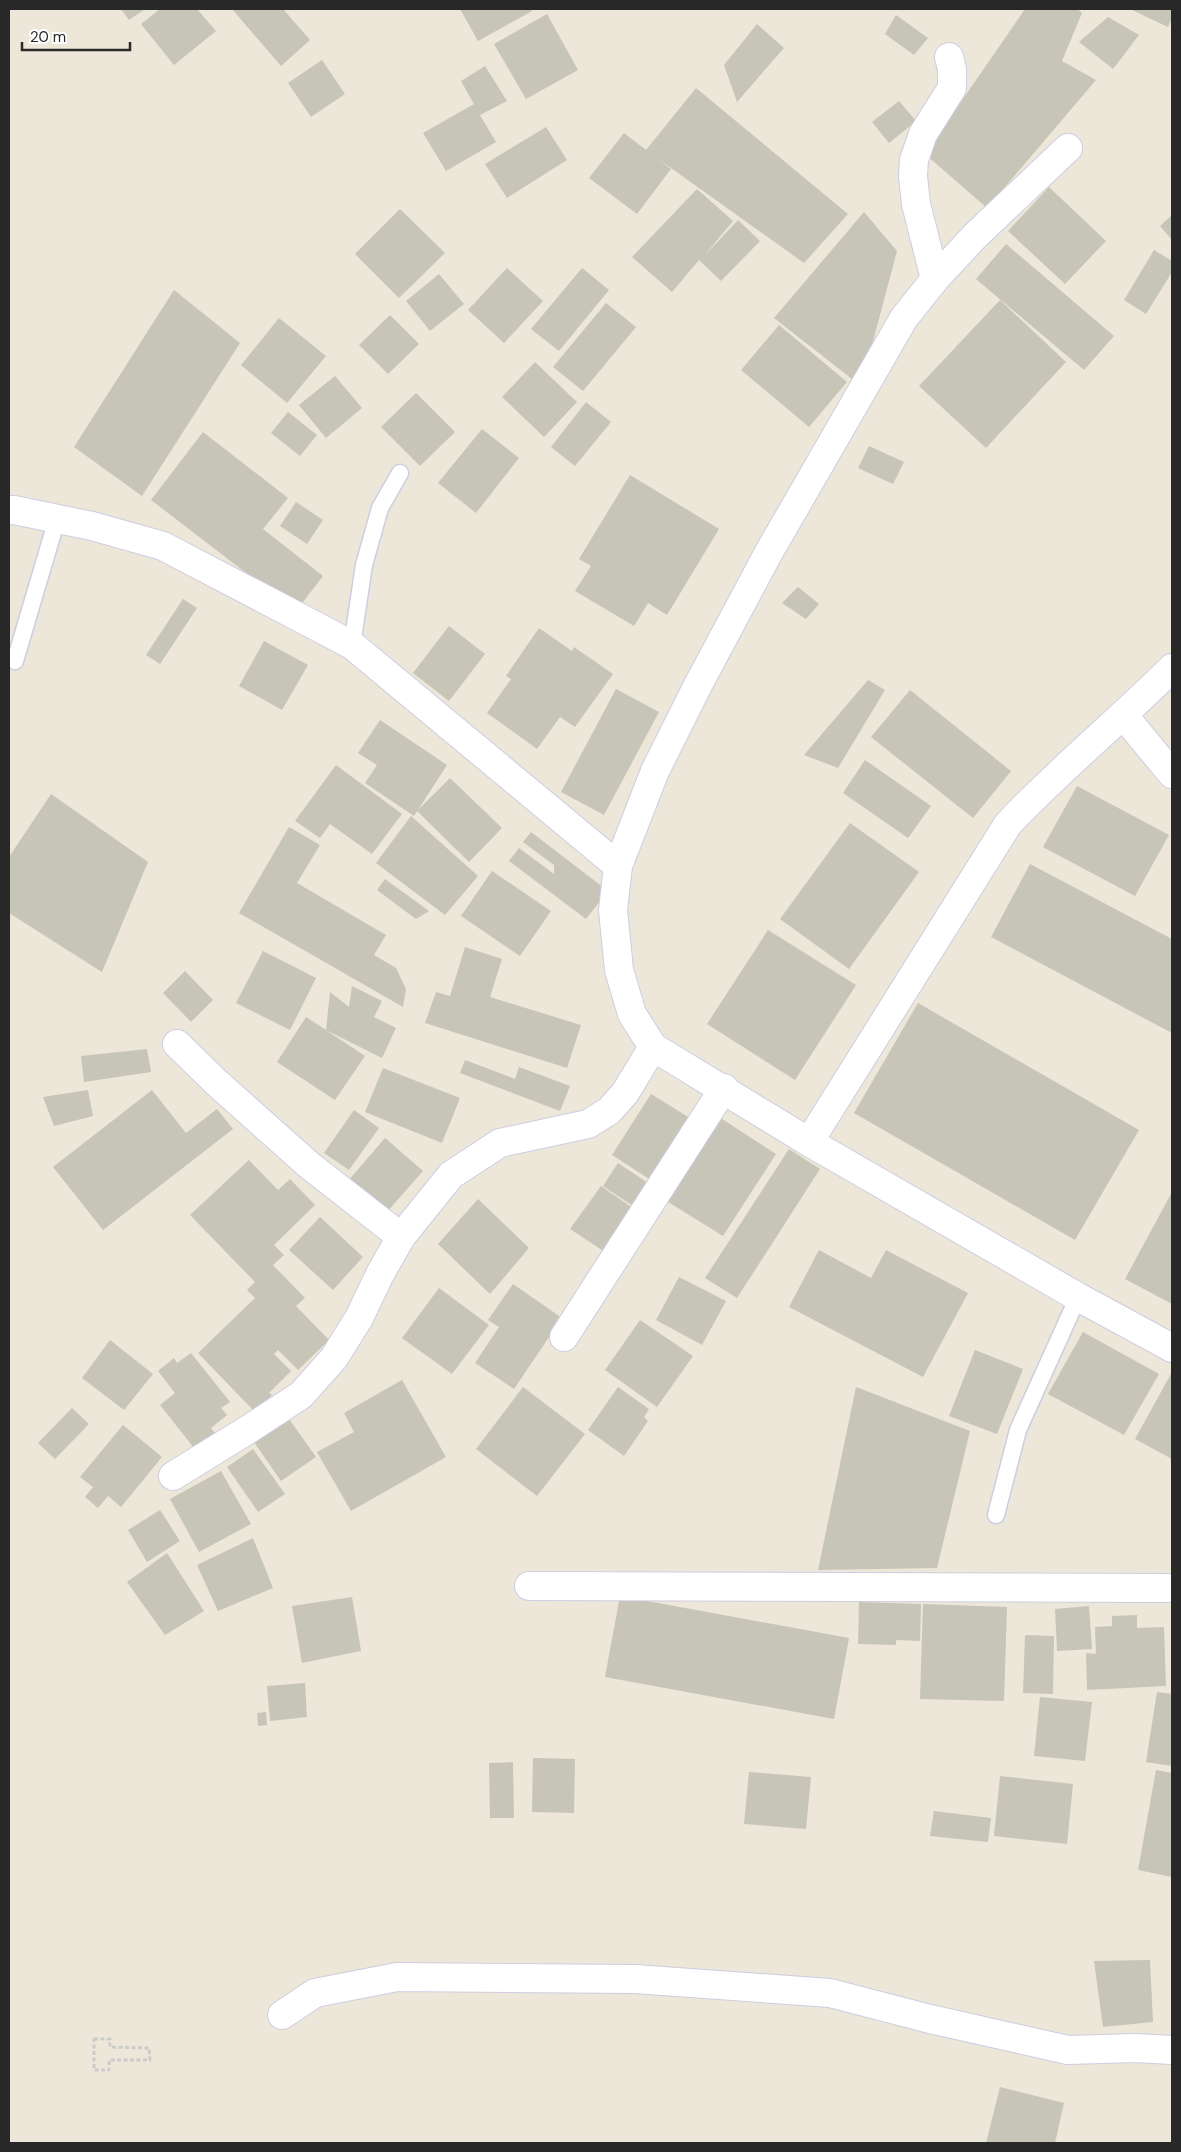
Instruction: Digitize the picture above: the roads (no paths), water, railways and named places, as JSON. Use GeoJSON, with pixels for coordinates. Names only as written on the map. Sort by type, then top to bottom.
{"type":"FeatureCollection","features":[{"type":"Feature","properties":{"kind":"street"},"geometry":{"type":"LineString","coordinates":[[935,279],[916,204],[913,176],[914,160],[924,134],[952,88],[952,69],[949,57]]}},
{"type":"Feature","properties":{"kind":"street"},"geometry":{"type":"LineString","coordinates":[[1068,148],[975,236],[935,279],[904,318],[769,552],[720,643],[655,772],[618,866],[613,910],[619,970],[632,1014],[653,1047],[724,1088],[809,1142],[1078,1297],[1172,1348]]}},
{"type":"Feature","properties":{"kind":"street"},"geometry":{"type":"LineString","coordinates":[[9,510],[92,526],[163,546],[352,645],[618,866]]}},
{"type":"Feature","properties":{"kind":"street"},"geometry":{"type":"LineString","coordinates":[[809,1142],[1008,824],[1044,787],[1124,716],[1172,668]]}},
{"type":"Feature","properties":{"kind":"street"},"geometry":{"type":"LineString","coordinates":[[1124,716],[1172,774]]}},
{"type":"Feature","properties":{"kind":"street"},"geometry":{"type":"LineString","coordinates":[[176,1044],[309,1165],[401,1237]]}},
{"type":"Feature","properties":{"kind":"street"},"geometry":{"type":"LineString","coordinates":[[173,1476],[249,1430],[300,1395],[334,1358],[359,1318],[380,1274],[401,1237],[451,1175],[500,1143],[588,1124],[609,1110],[625,1093],[653,1047]]}},
{"type":"Feature","properties":{"kind":"street"},"geometry":{"type":"LineString","coordinates":[[564,1337],[724,1088]]}},
{"type":"Feature","properties":{"kind":"street"},"geometry":{"type":"LineString","coordinates":[[529,1586],[1172,1588]]}},
{"type":"Feature","properties":{"kind":"street"},"geometry":{"type":"LineString","coordinates":[[282,2015],[315,1993],[397,1977],[635,1980],[830,1993],[930,2019],[1068,2050],[1135,2048],[1172,2050]]}},
{"type":"Feature","properties":{"kind":"lane"},"geometry":{"type":"LineString","coordinates":[[352,645],[364,565],[369,546],[380,508],[400,473]]}},
{"type":"Feature","properties":{"kind":"lane"},"geometry":{"type":"LineString","coordinates":[[16,661],[57,518]]}},
{"type":"Feature","properties":{"kind":"lane"},"geometry":{"type":"LineString","coordinates":[[996,1515],[1018,1430],[1078,1297]]}}]}
